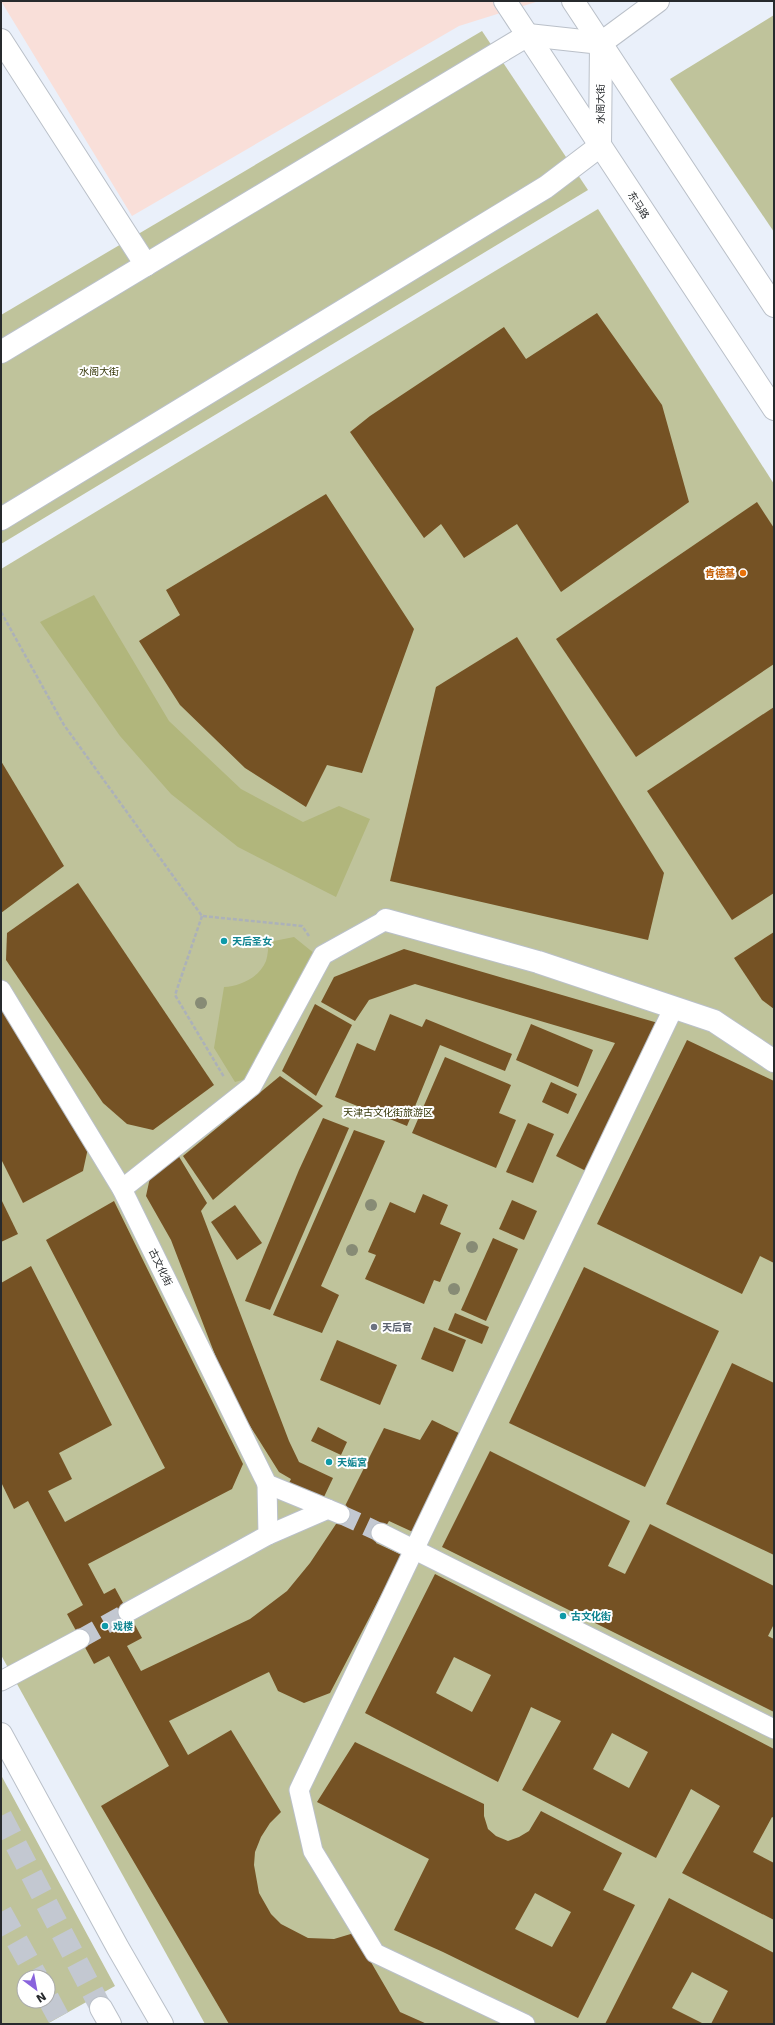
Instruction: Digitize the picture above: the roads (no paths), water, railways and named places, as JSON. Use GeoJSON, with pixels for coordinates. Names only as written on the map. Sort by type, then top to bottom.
{"type":"FeatureCollection","features":[{"type":"Feature","properties":{"kind":"street","name":"东马路"},"geometry":{"type":"LineString","coordinates":[[505,1],[774,409]]}},
{"type":"Feature","properties":{"kind":"street"},"geometry":{"type":"LineString","coordinates":[[572,1],[774,306]]}},
{"type":"Feature","properties":{"kind":"street"},"geometry":{"type":"LineString","coordinates":[[1,352],[528,35],[600,43],[658,1]]}},
{"type":"Feature","properties":{"kind":"street"},"geometry":{"type":"LineString","coordinates":[[1,40],[146,265]]}},
{"type":"Feature","properties":{"kind":"street","name":"水阁大街"},"geometry":{"type":"LineString","coordinates":[[600,43],[600,146]]}},
{"type":"Feature","properties":{"kind":"street"},"geometry":{"type":"LineString","coordinates":[[1,519],[546,187],[600,146]]}},
{"type":"Feature","properties":{"kind":"street"},"geometry":{"type":"LineString","coordinates":[[122,1189],[252,1086],[323,955],[386,920],[538,962],[714,1021],[774,1061]]}},
{"type":"Feature","properties":{"kind":"street","name":"古文化街"},"geometry":{"type":"LineString","coordinates":[[1,990],[122,1189],[267,1484]]}},
{"type":"Feature","properties":{"kind":"street"},"geometry":{"type":"LineString","coordinates":[[525,2024],[375,1953],[313,1851],[299,1790],[674,1007]]}},
{"type":"Feature","properties":{"kind":"street"},"geometry":{"type":"LineString","coordinates":[[128,1612],[268,1535],[334,1512],[267,1484],[268,1535]]}},
{"type":"Feature","properties":{"kind":"street"},"geometry":{"type":"LineString","coordinates":[[381,1533],[774,1729]]}},
{"type":"Feature","properties":{"kind":"street"},"geometry":{"type":"LineString","coordinates":[[1,1681],[80,1638]]}},
{"type":"Feature","properties":{"kind":"street"},"geometry":{"type":"LineString","coordinates":[[1,1734],[118,1948],[162,2024]]}},
{"type":"Feature","properties":{"kind":"tunnel"},"geometry":{"type":"LineString","coordinates":[[340,1514],[381,1533]]}},
{"type":"Feature","properties":{"kind":"tunnel"},"geometry":{"type":"LineString","coordinates":[[80,1639],[128,1612]]}},
{"type":"Feature","properties":{"kind":"tunnel"},"geometry":{"type":"LineString","coordinates":[[1,1816],[101,2008]]}},
{"type":"Feature","properties":{"kind":"tunnel"},"geometry":{"type":"LineString","coordinates":[[1,1912],[33,1969]]}},
{"type":"Feature","properties":{"kind":"tunnel"},"geometry":{"type":"LineString","coordinates":[[54,2009],[62,2024]]}},
{"type":"Feature","properties":{"kind":"place","name":"肯德基"},"geometry":{"type":"Point","coordinates":[743,573]}},
{"type":"Feature","properties":{"kind":"place","name":"天后圣女"},"geometry":{"type":"Point","coordinates":[224,941]}},
{"type":"Feature","properties":{"kind":"place","name":"天后官"},"geometry":{"type":"Point","coordinates":[374,1327]}},
{"type":"Feature","properties":{"kind":"place","name":"天姤宮"},"geometry":{"type":"Point","coordinates":[329,1462]}},
{"type":"Feature","properties":{"kind":"place","name":"古文化街"},"geometry":{"type":"Point","coordinates":[563,1616]}},
{"type":"Feature","properties":{"kind":"place","name":"戏楼"},"geometry":{"type":"Point","coordinates":[105,1626]}},
{"type":"Feature","properties":{"kind":"park label","name":"天津古文化街旅游区"},"geometry":{"type":"Point","coordinates":[388,1112]}}]}
